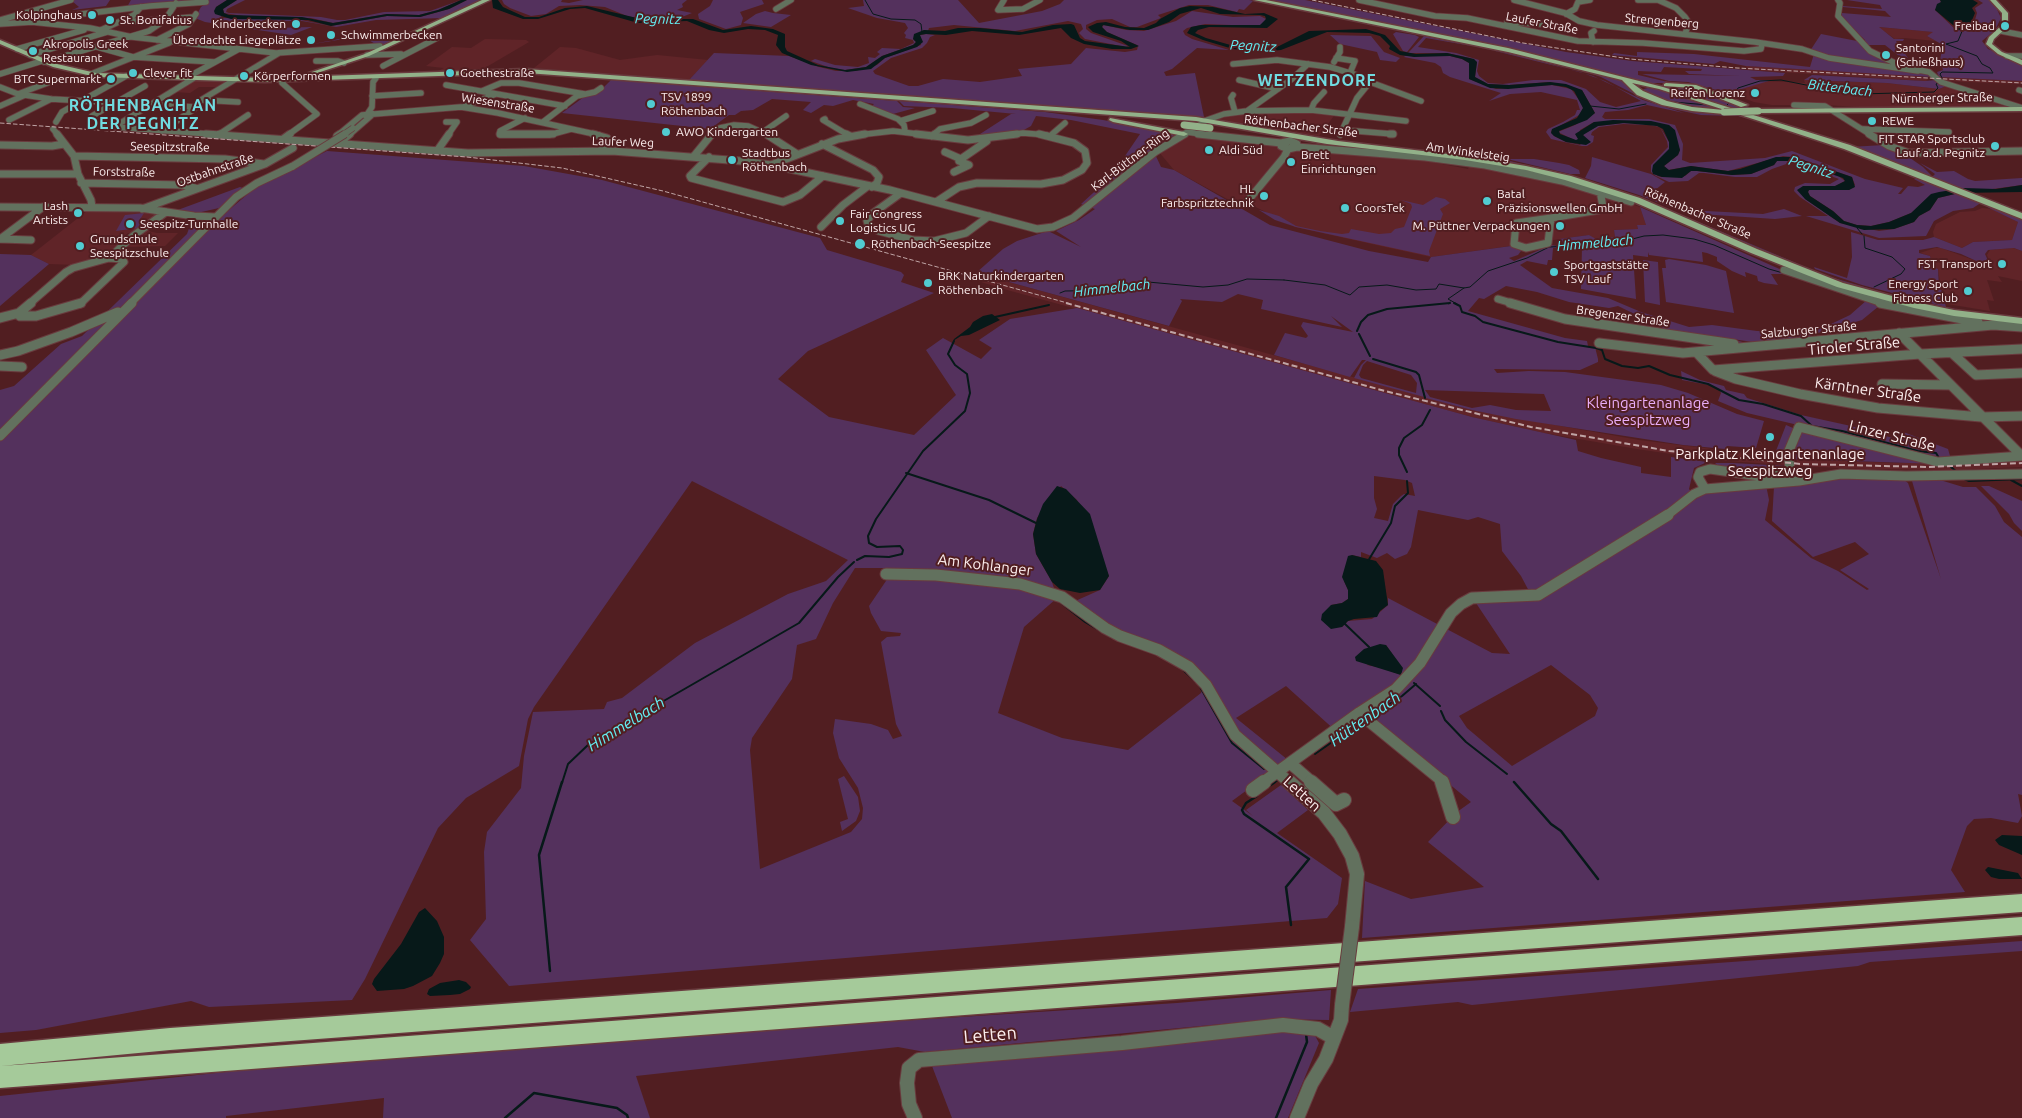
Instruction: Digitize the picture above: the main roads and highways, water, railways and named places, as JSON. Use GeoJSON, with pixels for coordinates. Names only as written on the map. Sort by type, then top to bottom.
{"type":"FeatureCollection","features":[{"type":"Feature","properties":{"kind":"highway"},"geometry":{"type":"LineString","coordinates":[[0,1055],[259,1033],[2022,903]]}},
{"type":"Feature","properties":{"kind":"highway"},"geometry":{"type":"LineString","coordinates":[[0,1077],[2022,926]]}},
{"type":"Feature","properties":{"kind":"main road"},"geometry":{"type":"LineString","coordinates":[[302,79],[304,76],[367,55],[487,0]]}},
{"type":"Feature","properties":{"kind":"main road"},"geometry":{"type":"LineString","coordinates":[[1257,0],[1462,40],[1611,75],[1759,114]]}},
{"type":"Feature","properties":{"kind":"main road"},"geometry":{"type":"LineString","coordinates":[[1993,0],[2005,13],[2005,26],[2002,31],[1991,38],[1989,44],[2022,63]]}},
{"type":"Feature","properties":{"kind":"main road"},"geometry":{"type":"LineString","coordinates":[[0,42],[43,62],[66,70],[93,74],[232,80],[284,80],[422,76],[469,72],[559,73],[1054,110],[1209,124]]}},
{"type":"Feature","properties":{"kind":"main road"},"geometry":{"type":"LineString","coordinates":[[1611,75],[1630,84],[1640,93],[1660,102],[1681,107],[1759,114],[1782,111]]}},
{"type":"Feature","properties":{"kind":"main road"},"geometry":{"type":"LineString","coordinates":[[1635,81],[1697,87],[1736,102],[1773,122],[1885,161],[2022,216]]}},
{"type":"Feature","properties":{"kind":"main road"},"geometry":{"type":"LineString","coordinates":[[1683,85],[1676,86],[1675,89],[1688,96]]}},
{"type":"Feature","properties":{"kind":"main road"},"geometry":{"type":"LineString","coordinates":[[1640,93],[1640,90],[1645,88],[1661,88]]}},
{"type":"Feature","properties":{"kind":"main road"},"geometry":{"type":"LineString","coordinates":[[1736,102],[1782,111]]}},
{"type":"Feature","properties":{"kind":"main road","name":"Nürnberger Straße"},"geometry":{"type":"LineString","coordinates":[[1782,111],[2008,106],[2022,108]]}},
{"type":"Feature","properties":{"kind":"main road"},"geometry":{"type":"LineString","coordinates":[[1054,110],[1185,130],[1209,124]]}},
{"type":"Feature","properties":{"kind":"main road","name":"Röthenbacher Straße"},"geometry":{"type":"LineString","coordinates":[[1209,124],[1339,136],[1561,176],[1637,200],[1754,251],[1840,285],[1914,305],[1954,313],[2022,321]]}},
{"type":"Feature","properties":{"kind":"main road"},"geometry":{"type":"LineString","coordinates":[[1296,145],[1305,141],[1339,136]]}},
{"type":"Feature","properties":{"kind":"water"},"geometry":{"type":"Polygon","coordinates":[[[227,0],[237,0],[223,9],[224,13],[229,15],[302,17],[333,23],[387,14],[419,15],[438,10],[461,0],[467,0],[449,9],[420,17],[387,16],[331,26],[308,20],[231,19],[215,14],[216,7],[227,0]]]}},
{"type":"Feature","properties":{"kind":"water","name":"Pegnitz"},"geometry":{"type":"Polygon","coordinates":[[[492,0],[498,0],[503,7],[525,17],[539,17],[565,8],[587,6],[641,19],[693,19],[723,30],[751,26],[773,29],[785,34],[785,47],[787,51],[818,65],[845,70],[866,67],[882,56],[913,45],[916,42],[913,39],[914,34],[924,30],[945,31],[958,28],[980,28],[1022,32],[1053,25],[1071,24],[1074,25],[1080,38],[1085,41],[1130,47],[1121,41],[1093,32],[1088,27],[1106,22],[1125,27],[1144,28],[1180,8],[1190,6],[1213,7],[1245,14],[1264,13],[1278,19],[1267,28],[1209,27],[1198,30],[1195,33],[1241,48],[1263,49],[1279,46],[1309,31],[1366,29],[1385,35],[1400,51],[1416,54],[1447,53],[1474,59],[1477,62],[1475,77],[1488,84],[1509,85],[1550,82],[1566,84],[1582,90],[1595,113],[1587,120],[1559,131],[1560,134],[1576,140],[1578,139],[1575,134],[1594,122],[1613,120],[1651,121],[1669,125],[1675,130],[1680,150],[1678,155],[1664,166],[1669,170],[1691,166],[1728,171],[1776,157],[1794,157],[1852,177],[1855,187],[1849,190],[1809,190],[1808,192],[1810,196],[1833,211],[1844,221],[1857,225],[1871,226],[1889,222],[1911,213],[1931,194],[1939,192],[1964,188],[1996,189],[2022,185],[2022,192],[1959,193],[1938,198],[1930,210],[1919,216],[1914,222],[1894,229],[1864,230],[1840,223],[1805,199],[1797,190],[1803,186],[1835,186],[1845,181],[1843,178],[1793,161],[1777,161],[1774,165],[1751,174],[1732,175],[1691,171],[1682,178],[1662,177],[1653,174],[1653,165],[1669,149],[1669,142],[1663,129],[1657,126],[1624,123],[1598,126],[1583,135],[1591,142],[1586,145],[1566,142],[1554,136],[1551,133],[1552,129],[1577,118],[1583,108],[1574,91],[1566,87],[1552,85],[1508,89],[1490,88],[1469,79],[1469,63],[1462,59],[1450,56],[1414,57],[1400,55],[1389,49],[1390,46],[1380,36],[1369,33],[1327,32],[1281,50],[1261,52],[1233,49],[1187,33],[1191,27],[1201,25],[1260,25],[1266,19],[1265,16],[1260,15],[1220,14],[1201,8],[1180,14],[1169,22],[1148,30],[1130,30],[1103,25],[1102,27],[1107,32],[1139,46],[1131,49],[1112,49],[1084,44],[1071,38],[1061,28],[1019,35],[972,31],[946,35],[926,34],[920,35],[923,42],[917,47],[885,58],[871,69],[847,72],[811,65],[782,53],[776,45],[778,35],[765,30],[748,29],[724,33],[709,30],[687,21],[638,23],[585,8],[570,9],[538,19],[523,19],[493,8],[492,0]]]}},
{"type":"Feature","properties":{"kind":"water"},"geometry":{"type":"Polygon","coordinates":[[[1940,0],[1973,0],[1978,3],[1972,8],[1975,13],[1968,30],[1959,30],[1935,10],[1937,4],[1941,2],[1940,0]]]}},
{"type":"Feature","properties":{"kind":"water"},"geometry":{"type":"Polygon","coordinates":[[[992,314],[1000,320],[953,341],[970,327],[973,322],[983,316],[992,314]]]}},
{"type":"Feature","properties":{"kind":"water"},"geometry":{"type":"Polygon","coordinates":[[[1057,486],[1066,489],[1090,514],[1109,576],[1100,590],[1080,593],[1060,589],[1052,582],[1036,554],[1033,534],[1037,519],[1043,504],[1057,486]]]}},
{"type":"Feature","properties":{"kind":"water"},"geometry":{"type":"Polygon","coordinates":[[[1352,555],[1376,561],[1383,570],[1388,605],[1380,611],[1377,617],[1354,619],[1348,621],[1342,627],[1331,629],[1321,620],[1322,614],[1331,605],[1342,603],[1348,599],[1348,590],[1342,577],[1348,556],[1352,555]]]}},
{"type":"Feature","properties":{"kind":"water"},"geometry":{"type":"Polygon","coordinates":[[[1380,644],[1386,645],[1403,668],[1401,675],[1356,661],[1355,657],[1364,649],[1380,644]]]}},
{"type":"Feature","properties":{"kind":"water"},"geometry":{"type":"Polygon","coordinates":[[[2002,835],[2022,836],[2022,855],[1999,845],[1995,840],[2002,835]]]}},
{"type":"Feature","properties":{"kind":"water"},"geometry":{"type":"Polygon","coordinates":[[[1988,867],[2018,873],[2022,879],[1991,877],[1985,870],[1988,867]]]}},
{"type":"Feature","properties":{"kind":"water"},"geometry":{"type":"Polygon","coordinates":[[[425,908],[437,921],[444,937],[444,954],[440,963],[432,976],[413,986],[404,989],[377,991],[372,984],[374,979],[401,944],[419,912],[425,908]]]}},
{"type":"Feature","properties":{"kind":"water"},"geometry":{"type":"Polygon","coordinates":[[[459,980],[466,982],[471,987],[470,989],[460,994],[430,996],[427,994],[429,989],[440,983],[459,980]]]}},
{"type":"Feature","properties":{"kind":"waterway"},"geometry":{"type":"LineString","coordinates":[[865,0],[873,14],[891,19],[915,20],[921,24],[922,32]]}},
{"type":"Feature","properties":{"kind":"waterway","name":"Bitterbach"},"geometry":{"type":"LineString","coordinates":[[1943,80],[1940,74],[1942,72],[1993,73],[1990,68],[1982,64],[1977,56],[1946,44],[1958,41],[1963,29]]}},
{"type":"Feature","properties":{"kind":"waterway","name":"Bitterbach"},"geometry":{"type":"LineString","coordinates":[[1735,93],[1738,88],[1760,81],[1781,80],[1826,89],[1835,88],[1860,94],[1934,92],[1938,88],[1936,84],[1940,82]]}},
{"type":"Feature","properties":{"kind":"waterway","name":"Bitterbach"},"geometry":{"type":"LineString","coordinates":[[1673,102],[1708,105]]}},
{"type":"Feature","properties":{"kind":"waterway","name":"Bitterbach"},"geometry":{"type":"LineString","coordinates":[[1590,106],[1619,109],[1646,104]]}},
{"type":"Feature","properties":{"kind":"waterway","name":"Himmelbach"},"geometry":{"type":"LineString","coordinates":[[1857,228],[1862,234]]}},
{"type":"Feature","properties":{"kind":"waterway","name":"Himmelbach"},"geometry":{"type":"LineString","coordinates":[[1464,288],[1470,287],[1488,271],[1527,258],[1549,247],[1613,244],[1644,236],[1663,235],[1694,239],[1714,245],[1769,269],[1783,273]]}},
{"type":"Feature","properties":{"kind":"waterway","name":"Himmelbach"},"geometry":{"type":"LineString","coordinates":[[1864,236],[1865,248],[1892,257],[1905,269],[1901,274],[1874,287]]}},
{"type":"Feature","properties":{"kind":"waterway","name":"Himmelbach"},"geometry":{"type":"LineString","coordinates":[[1060,293],[1065,291],[1120,290],[1148,282],[1203,287],[1228,285],[1247,279],[1284,280],[1325,285],[1350,295],[1359,287],[1387,285],[1416,290],[1436,289],[1439,284],[1464,288]]}},
{"type":"Feature","properties":{"kind":"waterway"},"geometry":{"type":"LineString","coordinates":[[1457,304],[1448,299],[1464,288]]}},
{"type":"Feature","properties":{"kind":"waterway"},"geometry":{"type":"LineString","coordinates":[[1357,331],[1361,322],[1368,315],[1387,309],[1449,303]]}},
{"type":"Feature","properties":{"kind":"waterway"},"geometry":{"type":"LineString","coordinates":[[1454,303],[1460,306],[1462,312],[1475,316],[1483,322],[1558,342],[1596,348],[1602,350],[1605,359],[1622,366],[1638,368],[1649,366],[1670,375],[1708,384],[1739,400],[1763,404],[1801,416],[1812,426],[1842,431],[1918,451],[1936,453],[1939,458]]}},
{"type":"Feature","properties":{"kind":"waterway","name":"Himmelbach"},"geometry":{"type":"LineString","coordinates":[[995,317],[1049,305]]}},
{"type":"Feature","properties":{"kind":"waterway"},"geometry":{"type":"LineString","coordinates":[[1359,334],[1370,356]]}},
{"type":"Feature","properties":{"kind":"waterway","name":"Himmelbach"},"geometry":{"type":"LineString","coordinates":[[907,473],[923,451],[965,411],[970,393],[967,374],[955,365],[948,354],[954,341]]}},
{"type":"Feature","properties":{"kind":"waterway"},"geometry":{"type":"LineString","coordinates":[[1373,359],[1416,372],[1419,375],[1425,398]]}},
{"type":"Feature","properties":{"kind":"waterway"},"geometry":{"type":"LineString","coordinates":[[1407,472],[1399,455],[1399,448],[1404,438],[1422,425],[1430,410]]}},
{"type":"Feature","properties":{"kind":"waterway"},"geometry":{"type":"LineString","coordinates":[[1951,467],[1957,472]]}},
{"type":"Feature","properties":{"kind":"waterway","name":"Himmelbach"},"geometry":{"type":"LineString","coordinates":[[857,560],[865,556],[889,557],[902,554],[903,550],[900,546],[877,547],[869,543],[868,536],[876,519],[907,473]]}},
{"type":"Feature","properties":{"kind":"waterway"},"geometry":{"type":"LineString","coordinates":[[907,473],[989,500],[1036,523]]}},
{"type":"Feature","properties":{"kind":"waterway"},"geometry":{"type":"LineString","coordinates":[[1964,479],[1969,481],[2022,479]]}},
{"type":"Feature","properties":{"kind":"waterway"},"geometry":{"type":"LineString","coordinates":[[2011,480],[2022,486]]}},
{"type":"Feature","properties":{"kind":"waterway"},"geometry":{"type":"LineString","coordinates":[[1368,561],[1391,523],[1395,506],[1408,493],[1407,481]]}},
{"type":"Feature","properties":{"kind":"waterway","name":"Himmelbach"},"geometry":{"type":"LineString","coordinates":[[562,783],[568,764],[589,744],[799,623],[838,577],[854,562]]}},
{"type":"Feature","properties":{"kind":"waterway"},"geometry":{"type":"LineString","coordinates":[[1061,603],[1085,622],[1112,638]]}},
{"type":"Feature","properties":{"kind":"waterway"},"geometry":{"type":"LineString","coordinates":[[1344,623],[1369,647]]}},
{"type":"Feature","properties":{"kind":"waterway"},"geometry":{"type":"LineString","coordinates":[[1181,668],[1196,682]]}},
{"type":"Feature","properties":{"kind":"waterway","name":"Hüttenbach"},"geometry":{"type":"LineString","coordinates":[[1371,716],[1402,696],[1416,684]]}},
{"type":"Feature","properties":{"kind":"waterway"},"geometry":{"type":"LineString","coordinates":[[1416,684],[1440,706]]}},
{"type":"Feature","properties":{"kind":"waterway"},"geometry":{"type":"LineString","coordinates":[[1199,685],[1232,743],[1264,769]]}},
{"type":"Feature","properties":{"kind":"waterway"},"geometry":{"type":"LineString","coordinates":[[1441,711],[1445,720],[1466,742],[1507,774]]}},
{"type":"Feature","properties":{"kind":"waterway","name":"Hüttenbach"},"geometry":{"type":"LineString","coordinates":[[1315,754],[1362,721]]}},
{"type":"Feature","properties":{"kind":"waterway","name":"Hüttenbach"},"geometry":{"type":"LineString","coordinates":[[1273,783],[1278,780]]}},
{"type":"Feature","properties":{"kind":"waterway","name":"Himmelbach"},"geometry":{"type":"LineString","coordinates":[[550,971],[539,855],[562,782]]}},
{"type":"Feature","properties":{"kind":"waterway","name":"Hüttenbach"},"geometry":{"type":"LineString","coordinates":[[1268,787],[1275,782]]}},
{"type":"Feature","properties":{"kind":"waterway"},"geometry":{"type":"LineString","coordinates":[[1514,782],[1551,824],[1561,831],[1598,879]]}},
{"type":"Feature","properties":{"kind":"waterway","name":"Hüttenbach"},"geometry":{"type":"LineString","coordinates":[[1257,796],[1246,803],[1242,810],[1244,814],[1309,859],[1286,887],[1291,925]]}},
{"type":"Feature","properties":{"kind":"waterway"},"geometry":{"type":"LineString","coordinates":[[1276,1118],[1307,1042],[1306,1034]]}},
{"type":"Feature","properties":{"kind":"waterway","name":"Himmelbach"},"geometry":{"type":"LineString","coordinates":[[505,1118],[534,1093],[617,1108],[627,1115],[628,1118]]}},
{"type":"Feature","properties":{"kind":"railway"},"geometry":{"type":"LineString","coordinates":[[1312,0],[1523,43],[1630,59],[1737,68],[2022,83]]}},
{"type":"Feature","properties":{"kind":"railway"},"geometry":{"type":"LineString","coordinates":[[0,123],[467,157],[562,168],[663,191],[1071,304]]}},
{"type":"Feature","properties":{"kind":"railway"},"geometry":{"type":"LineString","coordinates":[[1066,303],[1385,391],[1531,427],[1669,451],[1801,464],[1926,467],[2022,463]]}},
{"type":"Feature","properties":{"kind":"place","name":"Kolpinghaus"},"geometry":{"type":"Point","coordinates":[92,15]}},
{"type":"Feature","properties":{"kind":"place","name":"St. Bonifatius"},"geometry":{"type":"Point","coordinates":[110,20]}},
{"type":"Feature","properties":{"kind":"place","name":"Kinderbecken"},"geometry":{"type":"Point","coordinates":[296,24]}},
{"type":"Feature","properties":{"kind":"place","name":"Freibad"},"geometry":{"type":"Point","coordinates":[2005,26]}},
{"type":"Feature","properties":{"kind":"place","name":"Schwimmerbecken"},"geometry":{"type":"Point","coordinates":[331,35]}},
{"type":"Feature","properties":{"kind":"place","name":"Überdachte Liegeplätze"},"geometry":{"type":"Point","coordinates":[311,40]}},
{"type":"Feature","properties":{"kind":"place","name":"Akropolis Greek Restaurant"},"geometry":{"type":"Point","coordinates":[33,51]}},
{"type":"Feature","properties":{"kind":"place","name":"Santorini (Schießhaus)"},"geometry":{"type":"Point","coordinates":[1886,55]}},
{"type":"Feature","properties":{"kind":"place","name":"Clever fit"},"geometry":{"type":"Point","coordinates":[133,73]}},
{"type":"Feature","properties":{"kind":"place","name":"Goethestraße"},"geometry":{"type":"Point","coordinates":[450,73]}},
{"type":"Feature","properties":{"kind":"place","name":"Körperformen"},"geometry":{"type":"Point","coordinates":[244,76]}},
{"type":"Feature","properties":{"kind":"place","name":"BTC Supermarkt"},"geometry":{"type":"Point","coordinates":[111,79]}},
{"type":"Feature","properties":{"kind":"place","name":"Reifen Lorenz"},"geometry":{"type":"Point","coordinates":[1755,93]}},
{"type":"Feature","properties":{"kind":"place","name":"TSV 1899 Röthenbach"},"geometry":{"type":"Point","coordinates":[651,104]}},
{"type":"Feature","properties":{"kind":"place","name":"REWE"},"geometry":{"type":"Point","coordinates":[1872,121]}},
{"type":"Feature","properties":{"kind":"place","name":"AWO Kindergarten"},"geometry":{"type":"Point","coordinates":[666,132]}},
{"type":"Feature","properties":{"kind":"place","name":"FIT STAR Sportsclub Lauf a.d. Pegnitz"},"geometry":{"type":"Point","coordinates":[1995,146]}},
{"type":"Feature","properties":{"kind":"place","name":"Aldi Süd"},"geometry":{"type":"Point","coordinates":[1209,150]}},
{"type":"Feature","properties":{"kind":"place","name":"Stadtbus Röthenbach"},"geometry":{"type":"Point","coordinates":[732,160]}},
{"type":"Feature","properties":{"kind":"place","name":"Brett Einrichtungen"},"geometry":{"type":"Point","coordinates":[1291,162]}},
{"type":"Feature","properties":{"kind":"place","name":"HL Farbspritztechnik"},"geometry":{"type":"Point","coordinates":[1264,196]}},
{"type":"Feature","properties":{"kind":"place","name":"Batal Präzisionswellen GmbH"},"geometry":{"type":"Point","coordinates":[1487,201]}},
{"type":"Feature","properties":{"kind":"place","name":"CoorsTek"},"geometry":{"type":"Point","coordinates":[1345,208]}},
{"type":"Feature","properties":{"kind":"place","name":"Lash Artists"},"geometry":{"type":"Point","coordinates":[78,213]}},
{"type":"Feature","properties":{"kind":"place","name":"Fair Congress Logistics UG"},"geometry":{"type":"Point","coordinates":[840,221]}},
{"type":"Feature","properties":{"kind":"place","name":"Seespitz-Turnhalle"},"geometry":{"type":"Point","coordinates":[130,224]}},
{"type":"Feature","properties":{"kind":"place","name":"M. Püttner Verpackungen"},"geometry":{"type":"Point","coordinates":[1560,226]}},
{"type":"Feature","properties":{"kind":"place","name":"Röthenbach-Seespitze"},"geometry":{"type":"Point","coordinates":[860,244]}},
{"type":"Feature","properties":{"kind":"place","name":"Grundschule Seespitzschule"},"geometry":{"type":"Point","coordinates":[80,246]}},
{"type":"Feature","properties":{"kind":"place","name":"FST Transport"},"geometry":{"type":"Point","coordinates":[2002,264]}},
{"type":"Feature","properties":{"kind":"place","name":"Sportgaststätte TSV Lauf"},"geometry":{"type":"Point","coordinates":[1554,272]}},
{"type":"Feature","properties":{"kind":"place","name":"BRK Naturkindergarten Röthenbach"},"geometry":{"type":"Point","coordinates":[928,283]}},
{"type":"Feature","properties":{"kind":"place","name":"Energy Sport Fitness Club"},"geometry":{"type":"Point","coordinates":[1968,291]}},
{"type":"Feature","properties":{"kind":"place","name":"Parkplatz Kleingartenanlage Seespitzweg"},"geometry":{"type":"Point","coordinates":[1770,437]}},
{"type":"Feature","properties":{"kind":"district","name":"WETZENDORF"},"geometry":{"type":"Point","coordinates":[1317,81]}},
{"type":"Feature","properties":{"kind":"district","name":"RÖTHENBACH AN DER PEGNITZ"},"geometry":{"type":"Point","coordinates":[143,115]}},
{"type":"Feature","properties":{"kind":"park label","name":"Kleingartenanlage Seespitzweg"},"geometry":{"type":"Point","coordinates":[1648,412]}}]}
